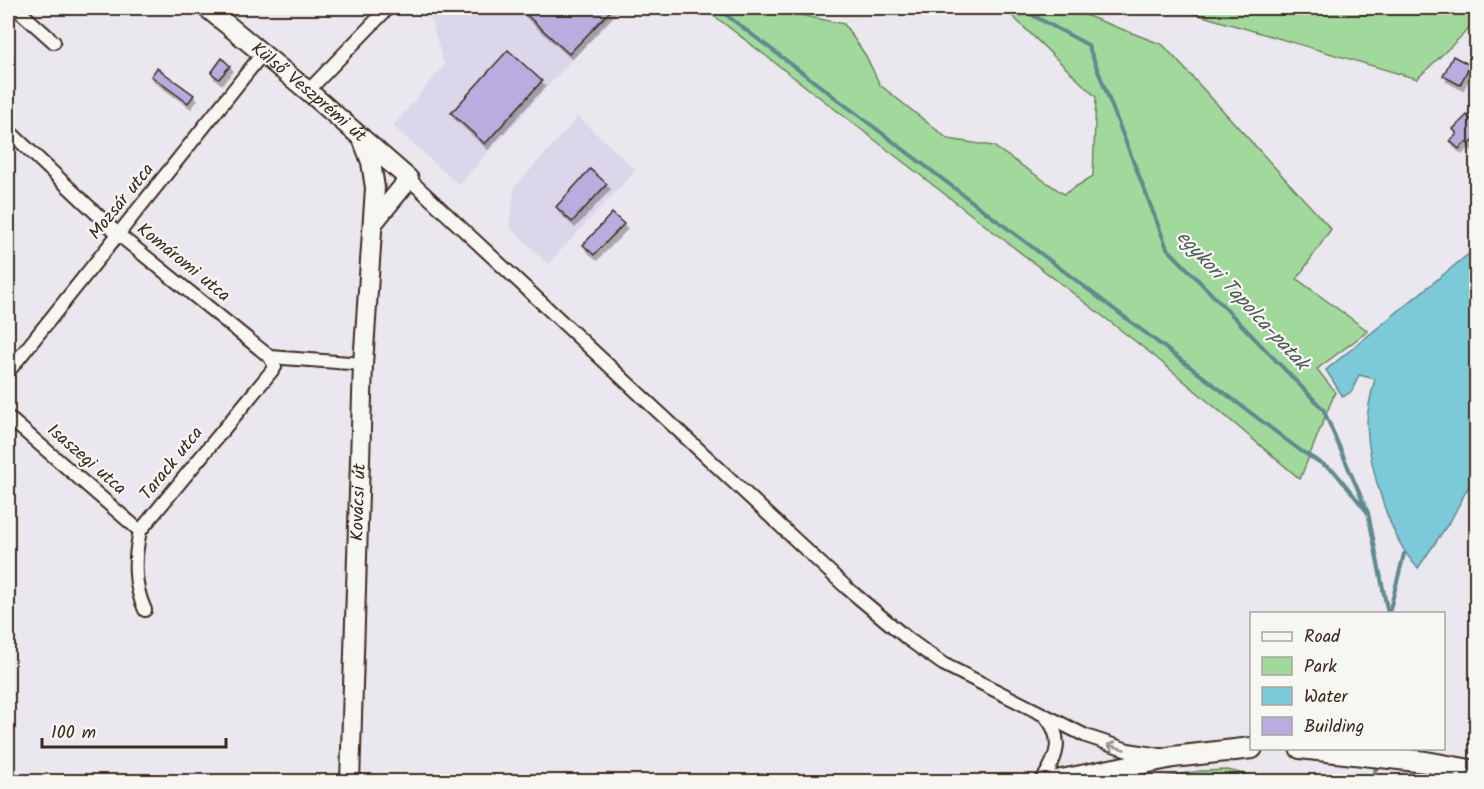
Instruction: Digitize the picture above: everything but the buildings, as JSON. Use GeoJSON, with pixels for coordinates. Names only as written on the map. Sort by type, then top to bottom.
{"type":"FeatureCollection","features":[{"type":"Feature","properties":{"kind":"main road"},"geometry":{"type":"LineString","coordinates":[[1052,782],[1173,757],[1250,748]]}},
{"type":"Feature","properties":{"kind":"main road"},"geometry":{"type":"LineString","coordinates":[[1317,750],[1474,766]]}},
{"type":"Feature","properties":{"kind":"street"},"geometry":{"type":"LineString","coordinates":[[16,8],[54,42]]}},
{"type":"Feature","properties":{"kind":"street","name":"Külső Veszprémi út"},"geometry":{"type":"LineString","coordinates":[[207,8],[264,53],[404,175]]}},
{"type":"Feature","properties":{"kind":"street"},"geometry":{"type":"LineString","coordinates":[[308,91],[388,8]]}},
{"type":"Feature","properties":{"kind":"street","name":"Mozsár utca"},"geometry":{"type":"LineString","coordinates":[[8,372],[264,53]]}},
{"type":"Feature","properties":{"kind":"street","name":"Komáromi utca"},"geometry":{"type":"LineString","coordinates":[[8,130],[119,235],[270,357]]}},
{"type":"Feature","properties":{"kind":"street","name":"Kovácsi út"},"geometry":{"type":"LineString","coordinates":[[350,782],[363,364],[375,188],[362,138]]}},
{"type":"Feature","properties":{"kind":"street"},"geometry":{"type":"LineString","coordinates":[[375,188],[385,174],[404,175],[855,596],[908,639],[944,664],[1107,744],[1128,750],[1173,757]]}},
{"type":"Feature","properties":{"kind":"street"},"geometry":{"type":"LineString","coordinates":[[373,223],[404,175]]}},
{"type":"Feature","properties":{"kind":"street"},"geometry":{"type":"LineString","coordinates":[[270,357],[363,364]]}},
{"type":"Feature","properties":{"kind":"street","name":"Tarack utca"},"geometry":{"type":"LineString","coordinates":[[146,610],[135,582],[137,545],[141,531],[275,367],[270,357]]}},
{"type":"Feature","properties":{"kind":"street","name":"Isaszegi utca"},"geometry":{"type":"LineString","coordinates":[[8,417],[141,531]]}},
{"type":"Feature","properties":{"kind":"street"},"geometry":{"type":"LineString","coordinates":[[1041,782],[1054,762],[1058,739],[1054,726],[1042,713]]}},
{"type":"Feature","properties":{"kind":"shaded area"},"geometry":{"type":"Polygon","coordinates":[[[428,8],[618,8],[459,185],[393,126],[444,65],[428,8]]]}},
{"type":"Feature","properties":{"kind":"shaded area"},"geometry":{"type":"Polygon","coordinates":[[[578,117],[636,170],[548,264],[509,226],[515,187],[578,117]]]}},
{"type":"Feature","properties":{"kind":"green space"},"geometry":{"type":"Polygon","coordinates":[[[704,8],[787,8],[795,14],[844,24],[866,56],[880,85],[948,139],[993,146],[1064,194],[1093,176],[1096,97],[1004,8],[1067,8],[1163,45],[1331,229],[1297,279],[1368,331],[1317,369],[1335,392],[1300,479],[1153,355],[704,8]]]}},
{"type":"Feature","properties":{"kind":"green space"},"geometry":{"type":"Polygon","coordinates":[[[1175,8],[1476,8],[1476,22],[1417,79],[1175,8]]]}},
{"type":"Feature","properties":{"kind":"green space"},"geometry":{"type":"Polygon","coordinates":[[[1228,770],[1270,781],[1140,781],[1200,771],[1228,770]]]}},
{"type":"Feature","properties":{"kind":"water"},"geometry":{"type":"Polygon","coordinates":[[[1476,248],[1476,472],[1452,518],[1418,568],[1398,539],[1376,481],[1367,425],[1375,379],[1359,375],[1352,391],[1343,397],[1326,370],[1476,248]]]}},
{"type":"Feature","properties":{"kind":"waterway"},"geometry":{"type":"LineString","coordinates":[[717,8],[1301,451],[1334,471],[1368,513]]}},
{"type":"Feature","properties":{"kind":"waterway","name":"egykori Tapolca-patak"},"geometry":{"type":"LineString","coordinates":[[1019,8],[1088,45],[1167,248],[1323,409],[1368,513],[1388,612]]}},
{"type":"Feature","properties":{"kind":"waterway"},"geometry":{"type":"LineString","coordinates":[[1389,612],[1404,554]]}},
{"type":"Feature","properties":{"kind":"waterway","name":"egykori Tapolca-patak"},"geometry":{"type":"LineString","coordinates":[[1373,782],[1377,762]]}}]}
